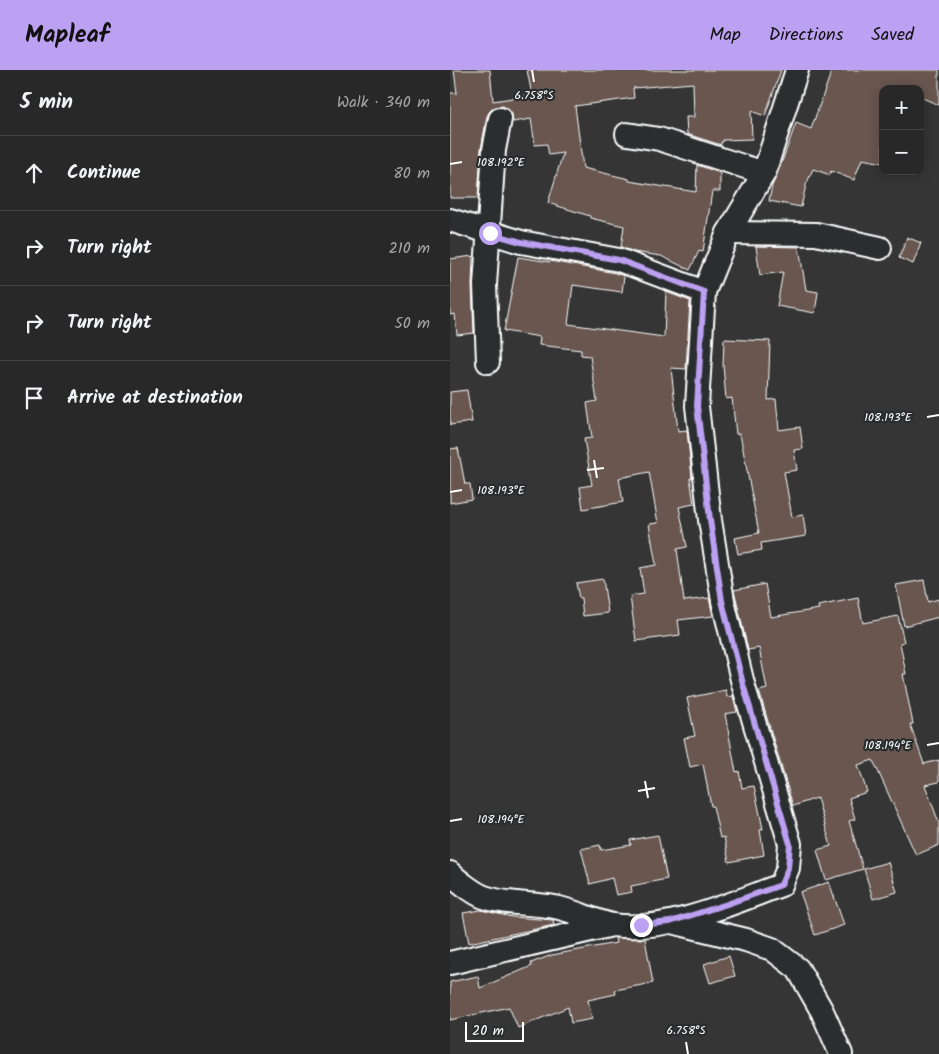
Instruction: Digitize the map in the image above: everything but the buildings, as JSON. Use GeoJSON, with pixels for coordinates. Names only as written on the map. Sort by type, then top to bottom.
{"type":"FeatureCollection","features":[{"type":"Feature","properties":{"kind":"street"},"geometry":{"type":"LineString","coordinates":[[450,963],[612,925],[670,922],[781,885],[788,868],[790,844],[743,684],[722,601],[710,520],[697,406],[704,292],[728,232],[764,173],[797,70]]}},
{"type":"Feature","properties":{"kind":"street"},"geometry":{"type":"LineString","coordinates":[[488,362],[486,285],[494,150],[500,120]]}},
{"type":"Feature","properties":{"kind":"street"},"geometry":{"type":"LineString","coordinates":[[627,134],[659,139],[764,173]]}},
{"type":"Feature","properties":{"kind":"street"},"geometry":{"type":"LineString","coordinates":[[450,220],[521,242],[619,260],[704,292]]}},
{"type":"Feature","properties":{"kind":"street"},"geometry":{"type":"LineString","coordinates":[[728,232],[816,234],[880,248]]}},
{"type":"Feature","properties":{"kind":"street"},"geometry":{"type":"LineString","coordinates":[[450,873],[482,897],[516,904],[549,906],[612,925]]}},
{"type":"Feature","properties":{"kind":"street"},"geometry":{"type":"LineString","coordinates":[[670,922],[746,940],[772,949],[798,969],[822,1011],[841,1054]]}},
{"type":"Feature","properties":{"kind":"route"},"geometry":{"type":"LineString","coordinates":[[490,233],[521,242],[619,260],[704,292],[697,406],[710,520],[722,601],[743,684],[790,844],[788,868],[781,885],[670,922],[641,925]]}}]}
